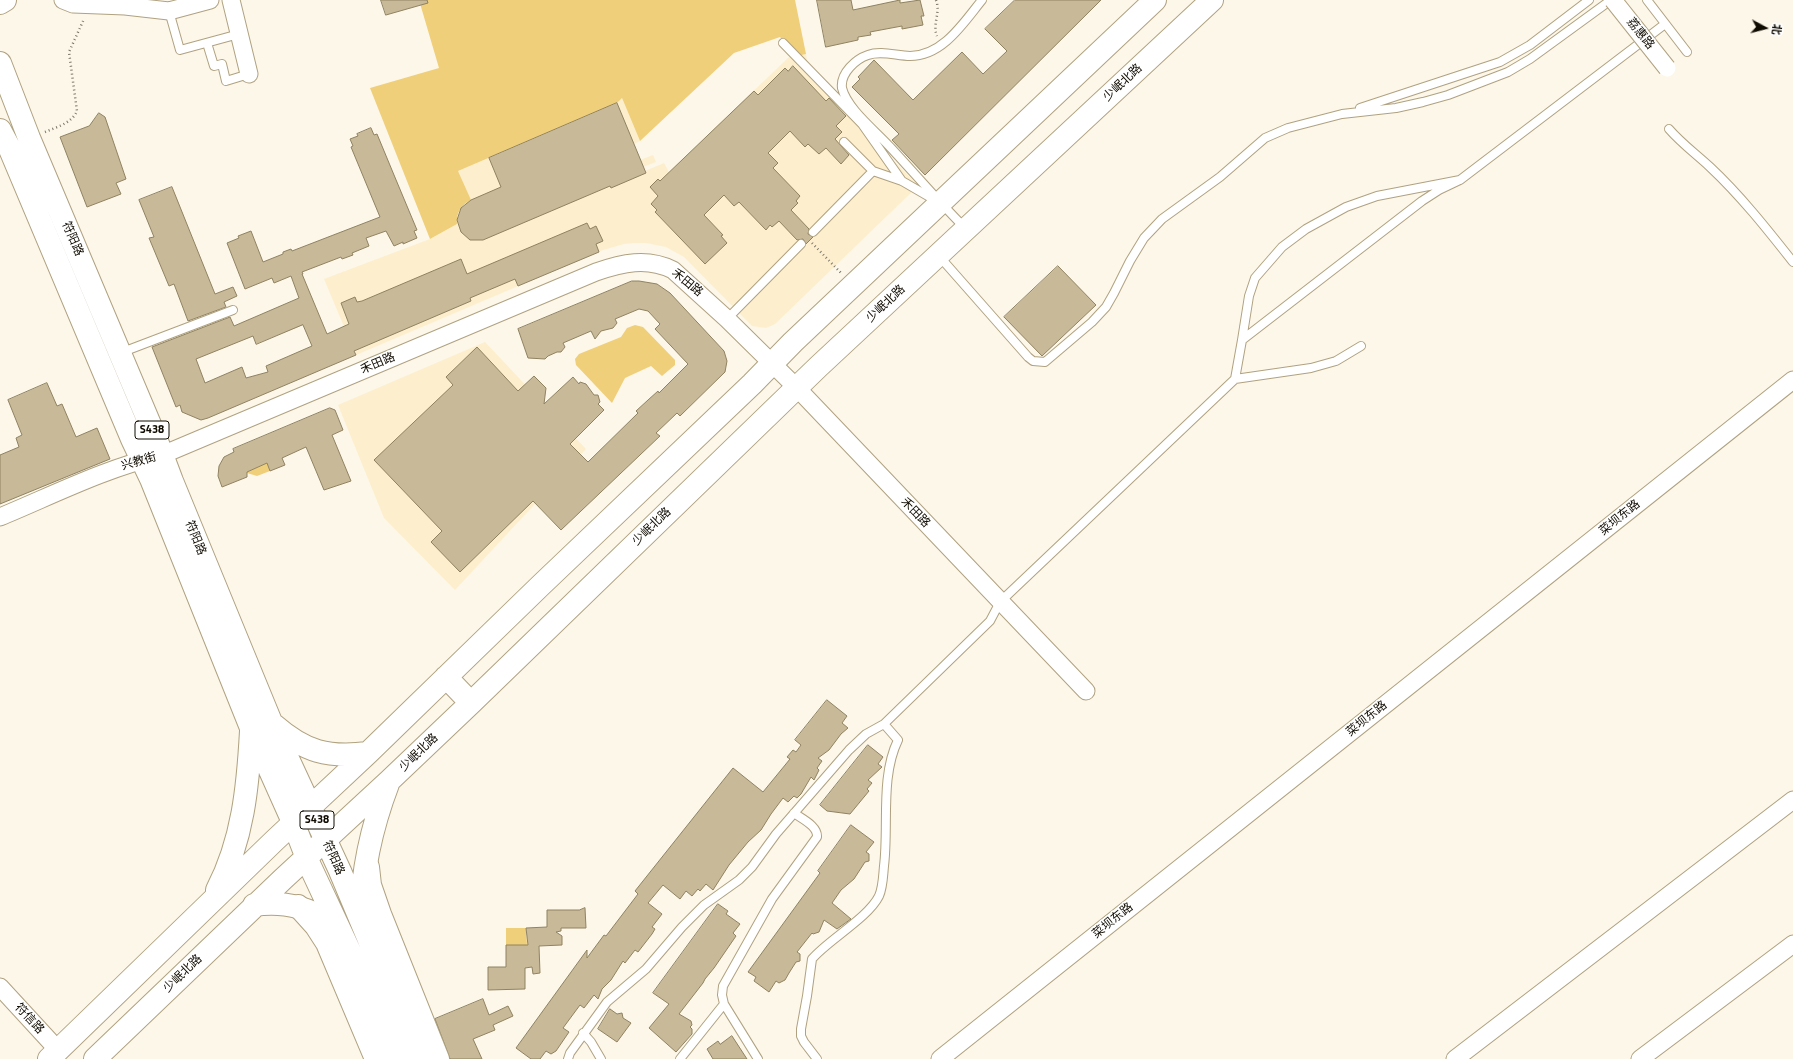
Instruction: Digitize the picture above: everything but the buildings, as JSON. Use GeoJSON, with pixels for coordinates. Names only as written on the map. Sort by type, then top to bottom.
{"type":"FeatureCollection","features":[{"type":"Feature","properties":{"kind":"main road"},"geometry":{"type":"LineString","coordinates":[[0,3],[5,0]]}},
{"type":"Feature","properties":{"kind":"main road"},"geometry":{"type":"LineString","coordinates":[[54,1054],[293,822],[368,753],[940,203],[1155,0]]}},
{"type":"Feature","properties":{"kind":"main road","name":"少岷北路"},"geometry":{"type":"LineString","coordinates":[[95,1059],[254,905],[389,781],[471,703],[796,388],[1212,0]]}},
{"type":"Feature","properties":{"kind":"main road","name":"符阳路"},"geometry":{"type":"LineString","coordinates":[[0,63],[29,138],[120,353],[150,461]]}},
{"type":"Feature","properties":{"kind":"main road","name":"符阳路"},"geometry":{"type":"LineString","coordinates":[[0,130],[10,147],[150,461],[261,725],[293,822],[306,856],[338,926],[390,1013]]}},
{"type":"Feature","properties":{"kind":"main road"},"geometry":{"type":"LineString","coordinates":[[446,677],[471,703]]}},
{"type":"Feature","properties":{"kind":"main road"},"geometry":{"type":"LineString","coordinates":[[211,902],[230,861],[244,810],[261,725],[314,750],[348,755],[368,753]]}},
{"type":"Feature","properties":{"kind":"main road","name":"符阳路"},"geometry":{"type":"LineString","coordinates":[[261,725],[310,806],[325,839],[360,919],[390,1013]]}},
{"type":"Feature","properties":{"kind":"main road"},"geometry":{"type":"LineString","coordinates":[[360,919],[362,895],[368,861],[380,805],[389,781]]}},
{"type":"Feature","properties":{"kind":"main road"},"geometry":{"type":"LineString","coordinates":[[368,861],[370,885],[380,914],[438,1059]]}},
{"type":"Feature","properties":{"kind":"main road"},"geometry":{"type":"LineString","coordinates":[[254,905],[271,903],[298,906],[323,917],[338,926]]}},
{"type":"Feature","properties":{"kind":"main road"},"geometry":{"type":"LineString","coordinates":[[298,906],[316,926],[327,943],[376,1059]]}},
{"type":"Feature","properties":{"kind":"main road"},"geometry":{"type":"LineString","coordinates":[[146,964],[169,988]]}},
{"type":"Feature","properties":{"kind":"main road","name":"S438"},"geometry":{"type":"LineString","coordinates":[[390,1013],[397,1059]]}},
{"type":"Feature","properties":{"kind":"main road","name":"S438"},"geometry":{"type":"LineString","coordinates":[[390,1013],[419,1059]]}},
{"type":"Feature","properties":{"kind":"street"},"geometry":{"type":"LineString","coordinates":[[77,2],[169,11],[210,0]]}},
{"type":"Feature","properties":{"kind":"street"},"geometry":{"type":"LineString","coordinates":[[231,0],[249,74]]}},
{"type":"Feature","properties":{"kind":"street","name":"荔惠路"},"geometry":{"type":"LineString","coordinates":[[1612,0],[1667,68]]}},
{"type":"Feature","properties":{"kind":"street","name":"禾田路"},"geometry":{"type":"LineString","coordinates":[[150,461],[596,272],[626,263],[651,262],[662,264],[673,270],[727,319],[796,388],[1086,691]]}},
{"type":"Feature","properties":{"kind":"street","name":"菜坝东路"},"geometry":{"type":"LineString","coordinates":[[940,1059],[1793,380]]}},
{"type":"Feature","properties":{"kind":"street","name":"兴教街"},"geometry":{"type":"LineString","coordinates":[[0,517],[108,472],[150,461]]}},
{"type":"Feature","properties":{"kind":"street","name":"兴教街"},"geometry":{"type":"LineString","coordinates":[[0,528],[112,481],[150,461]]}},
{"type":"Feature","properties":{"kind":"street"},"geometry":{"type":"LineString","coordinates":[[1455,1059],[1793,800]]}},
{"type":"Feature","properties":{"kind":"street"},"geometry":{"type":"LineString","coordinates":[[1640,1059],[1793,944]]}},
{"type":"Feature","properties":{"kind":"street","name":"符信路"},"geometry":{"type":"LineString","coordinates":[[0,987],[54,1054]]}},
{"type":"Feature","properties":{"kind":"lane"},"geometry":{"type":"LineString","coordinates":[[966,229],[940,203],[891,147],[851,105],[842,86],[843,78],[850,67],[869,54],[877,53],[912,56],[924,53],[941,44],[957,31],[982,0]]}},
{"type":"Feature","properties":{"kind":"lane"},"geometry":{"type":"LineString","coordinates":[[938,256],[1028,357],[1033,361],[1045,362],[1092,322],[1106,307],[1144,238],[1162,219],[1220,177],[1265,138],[1288,128],[1342,114],[1472,73],[1500,62],[1530,45],[1588,0]]}},
{"type":"Feature","properties":{"kind":"lane"},"geometry":{"type":"LineString","coordinates":[[1342,114],[1396,108],[1423,102],[1448,95],[1508,72],[1530,59],[1612,0]]}},
{"type":"Feature","properties":{"kind":"lane"},"geometry":{"type":"LineString","coordinates":[[1647,0],[1687,52]]}},
{"type":"Feature","properties":{"kind":"lane"},"geometry":{"type":"LineString","coordinates":[[169,11],[180,50],[239,34]]}},
{"type":"Feature","properties":{"kind":"lane"},"geometry":{"type":"LineString","coordinates":[[1242,340],[1422,201],[1439,190],[1460,180],[1665,24]]}},
{"type":"Feature","properties":{"kind":"lane"},"geometry":{"type":"LineString","coordinates":[[208,42],[214,66],[222,64],[226,81],[249,74]]}},
{"type":"Feature","properties":{"kind":"lane"},"geometry":{"type":"LineString","coordinates":[[783,43],[862,124],[902,181]]}},
{"type":"Feature","properties":{"kind":"lane"},"geometry":{"type":"LineString","coordinates":[[1669,129],[1679,141],[1710,167],[1764,225],[1793,262]]}},
{"type":"Feature","properties":{"kind":"lane"},"geometry":{"type":"LineString","coordinates":[[844,142],[873,171],[902,181],[940,203]]}},
{"type":"Feature","properties":{"kind":"lane"},"geometry":{"type":"LineString","coordinates":[[811,236],[873,171]]}},
{"type":"Feature","properties":{"kind":"lane"},"geometry":{"type":"LineString","coordinates":[[1235,379],[1249,296],[1255,278],[1282,247],[1306,229],[1346,207],[1377,196],[1460,180]]}},
{"type":"Feature","properties":{"kind":"lane"},"geometry":{"type":"LineString","coordinates":[[727,319],[801,244]]}},
{"type":"Feature","properties":{"kind":"lane"},"geometry":{"type":"LineString","coordinates":[[120,353],[233,310]]}},
{"type":"Feature","properties":{"kind":"lane"},"geometry":{"type":"LineString","coordinates":[[568,1059],[570,1053],[583,1033],[607,1002],[646,969],[682,927],[704,905],[739,880],[794,813],[849,750],[866,734],[884,724],[990,621],[1000,602],[1235,379],[1311,368],[1336,361],[1361,346]]}},
{"type":"Feature","properties":{"kind":"lane"},"geometry":{"type":"LineString","coordinates":[[817,1059],[804,1042],[801,1029],[812,959],[867,910],[878,897],[881,889],[886,853],[888,790],[891,755],[898,740],[884,724]]}},
{"type":"Feature","properties":{"kind":"lane"},"geometry":{"type":"LineString","coordinates":[[758,1059],[724,1004],[722,995],[723,986],[728,974],[747,944],[772,899],[817,837],[814,828],[794,813]]}},
{"type":"Feature","properties":{"kind":"lane"},"geometry":{"type":"LineString","coordinates":[[680,1059],[724,1004]]}},
{"type":"Feature","properties":{"kind":"lane"},"geometry":{"type":"LineString","coordinates":[[583,1033],[591,1042],[601,1059]]}},
{"type":"Feature","properties":{"kind":"path"},"geometry":{"type":"LineString","coordinates":[[936,0],[938,15],[935,28],[941,44]]}},
{"type":"Feature","properties":{"kind":"path"},"geometry":{"type":"LineString","coordinates":[[45,132],[66,123],[77,111],[69,52],[77,2]]}},
{"type":"Feature","properties":{"kind":"path"},"geometry":{"type":"LineString","coordinates":[[811,236],[831,262]]}},
{"type":"Feature","properties":{"kind":"shaded area"},"geometry":{"type":"Polygon","coordinates":[[[419,0],[795,0],[806,54],[797,56],[780,37],[734,53],[640,141],[622,98],[617,103],[458,171],[471,200],[464,204],[460,210],[457,216],[457,224],[430,239],[370,88],[439,68],[419,0]]]}},
{"type":"Feature","properties":{"kind":"shaded area"},"geometry":{"type":"Polygon","coordinates":[[[806,54],[809,71],[918,186],[775,324],[766,328],[752,326],[684,257],[666,247],[646,243],[635,243],[624,244],[603,250],[356,355],[324,279],[430,239],[457,224],[458,214],[461,208],[470,200],[458,171],[617,103],[622,98],[640,141],[634,144],[640,160],[653,155],[656,162],[643,167],[645,171],[664,163],[669,172],[789,57],[806,54]]]}},
{"type":"Feature","properties":{"kind":"shaded area"},"geometry":{"type":"Polygon","coordinates":[[[635,325],[643,327],[675,360],[675,365],[662,376],[651,366],[625,378],[612,403],[576,365],[575,359],[579,354],[621,337],[627,328],[635,325]]]}},
{"type":"Feature","properties":{"kind":"shaded area"},"geometry":{"type":"Polygon","coordinates":[[[485,342],[586,449],[455,590],[384,518],[338,405],[485,342]]]}},
{"type":"Feature","properties":{"kind":"shaded area"},"geometry":{"type":"Polygon","coordinates":[[[267,463],[270,471],[257,476],[247,473],[247,472],[267,463]]]}},
{"type":"Feature","properties":{"kind":"shaded area"},"geometry":{"type":"Polygon","coordinates":[[[506,928],[526,928],[527,945],[506,945],[506,928]]]}}]}
